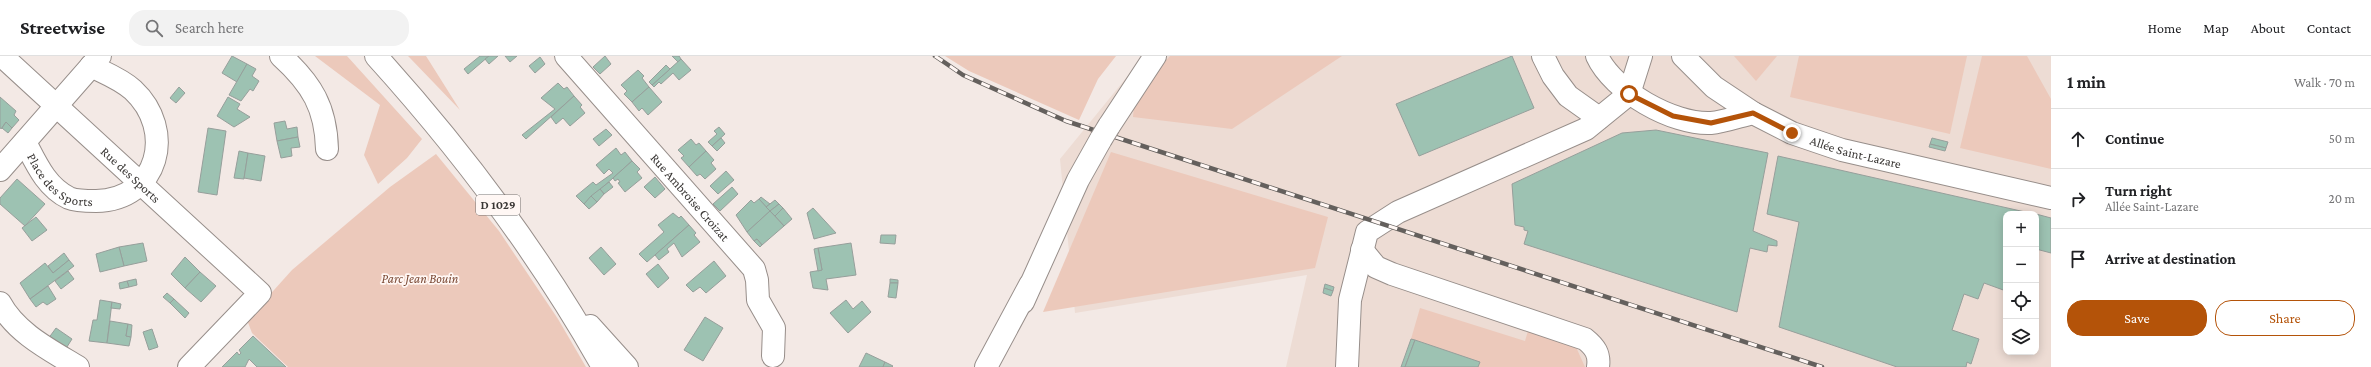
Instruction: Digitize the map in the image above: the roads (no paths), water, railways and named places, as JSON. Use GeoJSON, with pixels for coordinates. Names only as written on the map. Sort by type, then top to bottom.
{"type":"FeatureCollection","features":[{"type":"Feature","properties":{"kind":"street","name":"Rue des Sports"},"geometry":{"type":"LineString","coordinates":[[2,56],[260,293],[190,367]]}},
{"type":"Feature","properties":{"kind":"street"},"geometry":{"type":"LineString","coordinates":[[282,56],[313,92],[326,126],[327,149]]}},
{"type":"Feature","properties":{"kind":"street","name":"D 1029"},"geometry":{"type":"LineString","coordinates":[[376,56],[427,112],[472,169],[550,281],[603,367]]}},
{"type":"Feature","properties":{"kind":"street","name":"Rue Ambroise Croizat"},"geometry":{"type":"LineString","coordinates":[[566,56],[754,270],[757,280],[758,300],[774,328],[773,356]]}},
{"type":"Feature","properties":{"kind":"street"},"geometry":{"type":"LineString","coordinates":[[996,367],[1030,285],[1078,180],[1105,132],[1155,56]]}},
{"type":"Feature","properties":{"kind":"street"},"geometry":{"type":"LineString","coordinates":[[1543,56],[1554,76],[1568,96],[1599,118]]}},
{"type":"Feature","properties":{"kind":"street"},"geometry":{"type":"LineString","coordinates":[[1597,56],[1601,65],[1629,94],[1673,116],[1711,123],[1753,113]]}},
{"type":"Feature","properties":{"kind":"street"},"geometry":{"type":"LineString","coordinates":[[1347,367],[1350,300],[1367,232],[1393,215],[1560,142],[1586,129],[1629,94],[1641,56]]}},
{"type":"Feature","properties":{"kind":"street","name":"Allée Saint-Lazare"},"geometry":{"type":"LineString","coordinates":[[1683,56],[1714,87],[1753,113],[1792,133],[1842,150],[2051,198]]}},
{"type":"Feature","properties":{"kind":"street"},"geometry":{"type":"LineString","coordinates":[[0,170],[95,61]]}},
{"type":"Feature","properties":{"kind":"street","name":"Place des Sports"},"geometry":{"type":"LineString","coordinates":[[24,142],[40,171],[53,186],[70,199],[107,201],[141,184],[154,166],[157,149],[156,132],[148,108],[132,90],[95,61]]}},
{"type":"Feature","properties":{"kind":"street"},"geometry":{"type":"LineString","coordinates":[[1362,250],[1376,267],[1392,274],[1585,339],[1595,347],[1599,359],[1598,367]]}},
{"type":"Feature","properties":{"kind":"street"},"geometry":{"type":"LineString","coordinates":[[550,281],[627,367]]}},
{"type":"Feature","properties":{"kind":"street"},"geometry":{"type":"LineString","coordinates":[[986,367],[1030,285]]}},
{"type":"Feature","properties":{"kind":"street"},"geometry":{"type":"LineString","coordinates":[[1004,367],[1030,285]]}},
{"type":"Feature","properties":{"kind":"street"},"geometry":{"type":"LineString","coordinates":[[0,303],[6,315],[34,340],[78,367]]}},
{"type":"Feature","properties":{"kind":"street"},"geometry":{"type":"LineString","coordinates":[[589,342],[599,367]]}},
{"type":"Feature","properties":{"kind":"railway"},"geometry":{"type":"LineString","coordinates":[[935,56],[963,75],[1066,121],[1822,367]]}},
{"type":"Feature","properties":{"kind":"park label","name":"Parc Jean Bouin"},"geometry":{"type":"Point","coordinates":[420,278]}}]}
